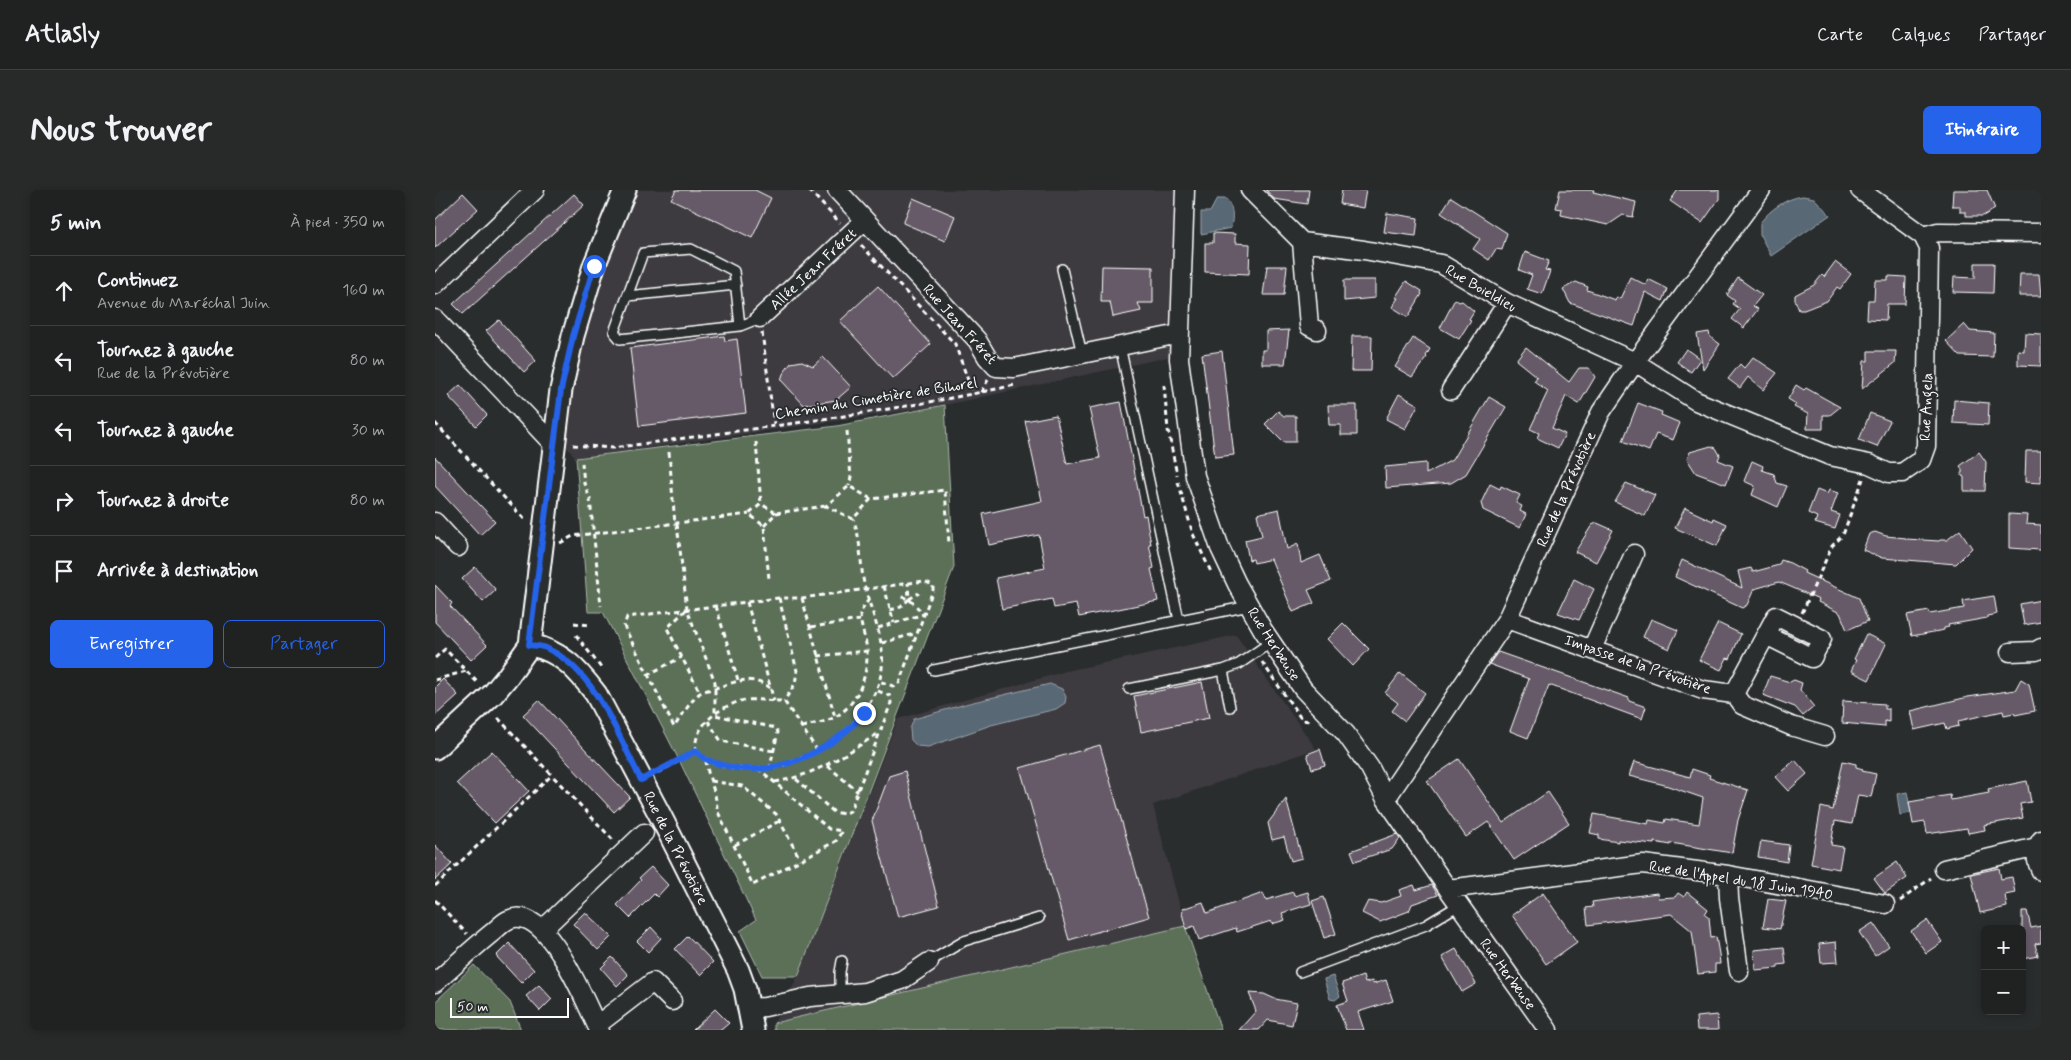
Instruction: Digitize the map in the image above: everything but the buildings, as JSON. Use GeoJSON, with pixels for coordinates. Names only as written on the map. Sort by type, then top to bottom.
{"type":"FeatureCollection","features":[{"type":"Feature","properties":{"kind":"street"},"geometry":{"type":"LineString","coordinates":[[435,285],[535,190]]}},
{"type":"Feature","properties":{"kind":"street"},"geometry":{"type":"LineString","coordinates":[[435,748],[493,694],[529,645],[563,445],[561,390],[573,336],[594,266],[625,190]]}},
{"type":"Feature","properties":{"kind":"street","name":"Rue Jean Fréret"},"geometry":{"type":"LineString","coordinates":[[837,190],[977,340],[987,357],[996,367],[1014,368],[1179,334]]}},
{"type":"Feature","properties":{"kind":"street","name":"Rue Herbeuse"},"geometry":{"type":"LineString","coordinates":[[1185,190],[1179,359],[1195,476],[1219,548],[1249,606],[1303,689],[1346,734],[1370,768],[1386,799],[1548,1030]]}},
{"type":"Feature","properties":{"kind":"street"},"geometry":{"type":"LineString","coordinates":[[1250,190],[1302,242],[1309,326],[1317,330]]}},
{"type":"Feature","properties":{"kind":"street","name":"Rue de la Prévotière"},"geometry":{"type":"LineString","coordinates":[[1386,799],[1507,618],[1601,412],[1635,362],[1761,190]]}},
{"type":"Feature","properties":{"kind":"street"},"geometry":{"type":"LineString","coordinates":[[1861,190],[1923,236],[1938,232],[2041,233]]}},
{"type":"Feature","properties":{"kind":"street","name":"Allée Jean Fréret"},"geometry":{"type":"LineString","coordinates":[[760,318],[865,220]]}},
{"type":"Feature","properties":{"kind":"street","name":"Rue Angela"},"geometry":{"type":"LineString","coordinates":[[1635,362],[1696,401],[1830,456],[1869,464],[1889,473],[1902,473],[1921,460],[1926,446],[1929,248],[1923,236]]}},
{"type":"Feature","properties":{"kind":"street","name":"Rue Boieldieu"},"geometry":{"type":"LineString","coordinates":[[1302,242],[1364,250],[1441,264],[1507,303],[1635,362]]}},
{"type":"Feature","properties":{"kind":"street"},"geometry":{"type":"LineString","coordinates":[[1451,390],[1507,303]]}},
{"type":"Feature","properties":{"kind":"street"},"geometry":{"type":"LineString","coordinates":[[435,319],[563,445]]}},
{"type":"Feature","properties":{"kind":"street"},"geometry":{"type":"LineString","coordinates":[[435,522],[458,547]]}},
{"type":"Feature","properties":{"kind":"street"},"geometry":{"type":"LineString","coordinates":[[1592,649],[1634,554]]}},
{"type":"Feature","properties":{"kind":"street"},"geometry":{"type":"LineString","coordinates":[[1766,635],[1812,658],[1822,639],[1776,616],[1734,694],[1742,705],[1791,726],[1825,736]]}},
{"type":"Feature","properties":{"kind":"street","name":"Impasse de la Prévotière"},"geometry":{"type":"LineString","coordinates":[[1507,618],[1703,690],[1734,694]]}},
{"type":"Feature","properties":{"kind":"street","name":"Rue de la Prévotière"},"geometry":{"type":"LineString","coordinates":[[529,645],[547,648],[562,658],[585,679],[604,709],[738,970],[753,1030]]}},
{"type":"Feature","properties":{"kind":"street"},"geometry":{"type":"LineString","coordinates":[[2009,652],[2036,651],[2041,648]]}},
{"type":"Feature","properties":{"kind":"street"},"geometry":{"type":"LineString","coordinates":[[542,930],[644,833]]}},
{"type":"Feature","properties":{"kind":"street"},"geometry":{"type":"LineString","coordinates":[[1944,869],[2039,844],[2036,861],[2041,871]]}},
{"type":"Feature","properties":{"kind":"street","name":"Rue de l'Appel du 18 Juin 1940"},"geometry":{"type":"LineString","coordinates":[[1448,889],[1643,864],[1727,874],[1885,904]]}},
{"type":"Feature","properties":{"kind":"street"},"geometry":{"type":"LineString","coordinates":[[1727,874],[1739,971]]}},
{"type":"Feature","properties":{"kind":"street"},"geometry":{"type":"LineString","coordinates":[[435,983],[477,944],[501,925],[514,918],[531,921],[542,930],[563,958],[598,1027],[653,982],[672,1001]]}},
{"type":"Feature","properties":{"kind":"street"},"geometry":{"type":"LineString","coordinates":[[749,1008],[765,1007],[810,997],[865,992],[902,980],[929,962]]}},
{"type":"Feature","properties":{"kind":"lane"},"geometry":{"type":"LineString","coordinates":[[740,326],[734,271],[691,249],[643,253],[614,332],[620,339],[740,326],[760,318]]}},
{"type":"Feature","properties":{"kind":"lane"},"geometry":{"type":"LineString","coordinates":[[1062,269],[1082,354]]}},
{"type":"Feature","properties":{"kind":"lane"},"geometry":{"type":"LineString","coordinates":[[627,296],[736,285]]}},
{"type":"Feature","properties":{"kind":"lane"},"geometry":{"type":"LineString","coordinates":[[1120,346],[1179,620]]}},
{"type":"Feature","properties":{"kind":"lane"},"geometry":{"type":"LineString","coordinates":[[934,670],[1249,606]]}},
{"type":"Feature","properties":{"kind":"lane"},"geometry":{"type":"LineString","coordinates":[[1129,689],[1223,670],[1239,664],[1271,642]]}},
{"type":"Feature","properties":{"kind":"lane"},"geometry":{"type":"LineString","coordinates":[[1223,670],[1230,707]]}},
{"type":"Feature","properties":{"kind":"lane"},"geometry":{"type":"LineString","coordinates":[[1300,972],[1426,925],[1459,905]]}},
{"type":"Feature","properties":{"kind":"lane"},"geometry":{"type":"LineString","coordinates":[[929,962],[964,941],[1039,918]]}},
{"type":"Feature","properties":{"kind":"lane"},"geometry":{"type":"LineString","coordinates":[[840,994],[839,972],[842,961]]}},
{"type":"Feature","properties":{"kind":"path"},"geometry":{"type":"LineString","coordinates":[[809,190],[955,344],[973,394]]}},
{"type":"Feature","properties":{"kind":"path"},"geometry":{"type":"LineString","coordinates":[[760,318],[775,426]]}},
{"type":"Feature","properties":{"kind":"path","name":"Chemin du Cimetière de Bihorel"},"geometry":{"type":"LineString","coordinates":[[563,445],[613,448],[775,426],[973,394],[1019,384]]}},
{"type":"Feature","properties":{"kind":"path"},"geometry":{"type":"LineString","coordinates":[[435,423],[514,508]]}},
{"type":"Feature","properties":{"kind":"path"},"geometry":{"type":"LineString","coordinates":[[764,526],[777,513],[826,506],[849,486],[851,477],[847,431]]}},
{"type":"Feature","properties":{"kind":"path"},"geometry":{"type":"LineString","coordinates":[[756,442],[761,504]]}},
{"type":"Feature","properties":{"kind":"path"},"geometry":{"type":"LineString","coordinates":[[669,452],[687,609],[715,682],[715,715]]}},
{"type":"Feature","properties":{"kind":"path"},"geometry":{"type":"LineString","coordinates":[[582,463],[584,483],[591,498],[601,606]]}},
{"type":"Feature","properties":{"kind":"path"},"geometry":{"type":"LineString","coordinates":[[1796,626],[1831,546],[1843,535],[1869,464]]}},
{"type":"Feature","properties":{"kind":"path"},"geometry":{"type":"LineString","coordinates":[[849,486],[871,499],[945,490],[949,544]]}},
{"type":"Feature","properties":{"kind":"path"},"geometry":{"type":"LineString","coordinates":[[853,519],[871,499]]}},
{"type":"Feature","properties":{"kind":"path"},"geometry":{"type":"LineString","coordinates":[[761,504],[777,513]]}},
{"type":"Feature","properties":{"kind":"path"},"geometry":{"type":"LineString","coordinates":[[557,544],[573,536],[749,514],[761,504]]}},
{"type":"Feature","properties":{"kind":"path"},"geometry":{"type":"LineString","coordinates":[[784,701],[741,701],[715,715],[696,736],[696,751],[706,760],[733,768],[759,769],[797,760],[834,740],[856,722],[872,701],[879,681],[883,656],[878,628],[865,588],[857,529],[853,519],[826,506]]}},
{"type":"Feature","properties":{"kind":"path"},"geometry":{"type":"LineString","coordinates":[[749,514],[764,526],[769,580]]}},
{"type":"Feature","properties":{"kind":"path"},"geometry":{"type":"LineString","coordinates":[[770,688],[754,680],[738,680],[700,693],[674,727],[624,626],[627,617],[779,598],[802,598],[924,581],[933,584],[933,590],[899,683],[893,686],[879,681]]}},
{"type":"Feature","properties":{"kind":"path"},"geometry":{"type":"LineString","coordinates":[[908,583],[909,599]]}},
{"type":"Feature","properties":{"kind":"path"},"geometry":{"type":"LineString","coordinates":[[884,586],[894,623]]}},
{"type":"Feature","properties":{"kind":"path"},"geometry":{"type":"LineString","coordinates":[[890,610],[901,607],[919,593]]}},
{"type":"Feature","properties":{"kind":"path"},"geometry":{"type":"LineString","coordinates":[[898,596],[909,599],[924,614]]}},
{"type":"Feature","properties":{"kind":"path"},"geometry":{"type":"LineString","coordinates":[[779,598],[797,671],[795,684],[784,701]]}},
{"type":"Feature","properties":{"kind":"path"},"geometry":{"type":"LineString","coordinates":[[802,598],[835,717]]}},
{"type":"Feature","properties":{"kind":"path"},"geometry":{"type":"LineString","coordinates":[[802,727],[835,717],[851,705],[861,688],[865,673],[867,651],[860,613],[869,598]]}},
{"type":"Feature","properties":{"kind":"path"},"geometry":{"type":"LineString","coordinates":[[747,602],[773,701]]}},
{"type":"Feature","properties":{"kind":"path"},"geometry":{"type":"LineString","coordinates":[[716,606],[738,680]]}},
{"type":"Feature","properties":{"kind":"path"},"geometry":{"type":"LineString","coordinates":[[687,609],[667,628],[700,693]]}},
{"type":"Feature","properties":{"kind":"path"},"geometry":{"type":"LineString","coordinates":[[878,628],[924,614]]}},
{"type":"Feature","properties":{"kind":"path"},"geometry":{"type":"LineString","coordinates":[[810,627],[860,620]]}},
{"type":"Feature","properties":{"kind":"path"},"geometry":{"type":"LineString","coordinates":[[574,623],[589,625]]}},
{"type":"Feature","properties":{"kind":"path"},"geometry":{"type":"LineString","coordinates":[[881,643],[917,633]]}},
{"type":"Feature","properties":{"kind":"path"},"geometry":{"type":"LineString","coordinates":[[435,658],[445,649],[479,684]]}},
{"type":"Feature","properties":{"kind":"path"},"geometry":{"type":"LineString","coordinates":[[818,656],[867,651]]}},
{"type":"Feature","properties":{"kind":"path"},"geometry":{"type":"LineString","coordinates":[[647,675],[682,657]]}},
{"type":"Feature","properties":{"kind":"path"},"geometry":{"type":"LineString","coordinates":[[435,680],[466,671]]}},
{"type":"Feature","properties":{"kind":"path"},"geometry":{"type":"LineString","coordinates":[[796,779],[830,809],[839,814],[850,811],[880,733],[891,698],[876,690]]}},
{"type":"Feature","properties":{"kind":"path"},"geometry":{"type":"LineString","coordinates":[[784,701],[817,750]]}},
{"type":"Feature","properties":{"kind":"path"},"geometry":{"type":"LineString","coordinates":[[715,715],[776,728],[778,732],[769,767]]}},
{"type":"Feature","properties":{"kind":"path"},"geometry":{"type":"LineString","coordinates":[[498,718],[624,852]]}},
{"type":"Feature","properties":{"kind":"path"},"geometry":{"type":"LineString","coordinates":[[708,721],[721,741],[774,751]]}},
{"type":"Feature","properties":{"kind":"path"},"geometry":{"type":"LineString","coordinates":[[775,783],[796,779],[828,766],[880,733]]}},
{"type":"Feature","properties":{"kind":"path"},"geometry":{"type":"LineString","coordinates":[[641,780],[696,751]]}},
{"type":"Feature","properties":{"kind":"path"},"geometry":{"type":"LineString","coordinates":[[706,760],[707,769],[717,798],[717,810],[735,844],[753,885],[836,841],[843,831],[829,829],[759,769]]}},
{"type":"Feature","properties":{"kind":"path"},"geometry":{"type":"LineString","coordinates":[[828,766],[857,792]]}},
{"type":"Feature","properties":{"kind":"path"},"geometry":{"type":"LineString","coordinates":[[435,886],[471,855],[552,775]]}},
{"type":"Feature","properties":{"kind":"path"},"geometry":{"type":"LineString","coordinates":[[711,781],[742,786],[776,814],[781,820],[800,860]]}},
{"type":"Feature","properties":{"kind":"path"},"geometry":{"type":"LineString","coordinates":[[735,844],[781,820]]}},
{"type":"Feature","properties":{"kind":"path"},"geometry":{"type":"LineString","coordinates":[[1885,904],[1899,902],[1944,869]]}},
{"type":"Feature","properties":{"kind":"path"},"geometry":{"type":"LineString","coordinates":[[435,900],[477,944]]}},
{"type":"Feature","properties":{"kind":"shaded area"},"geometry":{"type":"Polygon","coordinates":[[[635,190],[1180,190],[1173,356],[945,405],[576,458],[545,421],[635,190]]]}},
{"type":"Feature","properties":{"kind":"shaded area"},"geometry":{"type":"Polygon","coordinates":[[[1236,635],[1316,749],[1153,805],[1185,926],[774,1023],[798,976],[898,719],[1066,671],[1236,635]]]}},
{"type":"Feature","properties":{"kind":"green space"},"geometry":{"type":"Polygon","coordinates":[[[945,405],[954,567],[798,976],[762,976],[740,931],[756,920],[679,760],[603,612],[588,612],[576,458],[837,426],[945,405]]]}},
{"type":"Feature","properties":{"kind":"green space"},"geometry":{"type":"Polygon","coordinates":[[[1185,926],[1221,1030],[774,1030],[774,1023],[1185,926]]]}},
{"type":"Feature","properties":{"kind":"green space"},"geometry":{"type":"Polygon","coordinates":[[[474,965],[510,1002],[521,1030],[435,1030],[435,1002],[474,965]]]}},
{"type":"Feature","properties":{"kind":"water"},"geometry":{"type":"Polygon","coordinates":[[[1803,196],[1814,198],[1830,215],[1771,256],[1760,235],[1760,223],[1779,205],[1803,196]]]}},
{"type":"Feature","properties":{"kind":"water"},"geometry":{"type":"Polygon","coordinates":[[[1217,199],[1226,199],[1232,209],[1231,228],[1201,234],[1201,212],[1210,212],[1217,199]]]}},
{"type":"Feature","properties":{"kind":"water"},"geometry":{"type":"Polygon","coordinates":[[[1050,684],[1062,689],[1066,697],[1065,703],[1056,709],[991,725],[928,747],[917,746],[911,740],[910,729],[914,719],[969,703],[1050,684]]]}},
{"type":"Feature","properties":{"kind":"water"},"geometry":{"type":"Polygon","coordinates":[[[1907,792],[1911,813],[1900,815],[1897,794],[1907,792]]]}},
{"type":"Feature","properties":{"kind":"water"},"geometry":{"type":"Polygon","coordinates":[[[1333,976],[1340,996],[1335,1000],[1330,999],[1324,979],[1333,976]]]}},
{"type":"Feature","properties":{"kind":"route"},"geometry":{"type":"LineString","coordinates":[[594,266],[573,336],[561,390],[529,645],[547,648],[562,658],[585,679],[596,694],[641,780],[696,751],[706,760],[733,768],[759,769],[797,760],[834,740],[864,713]]}}]}
